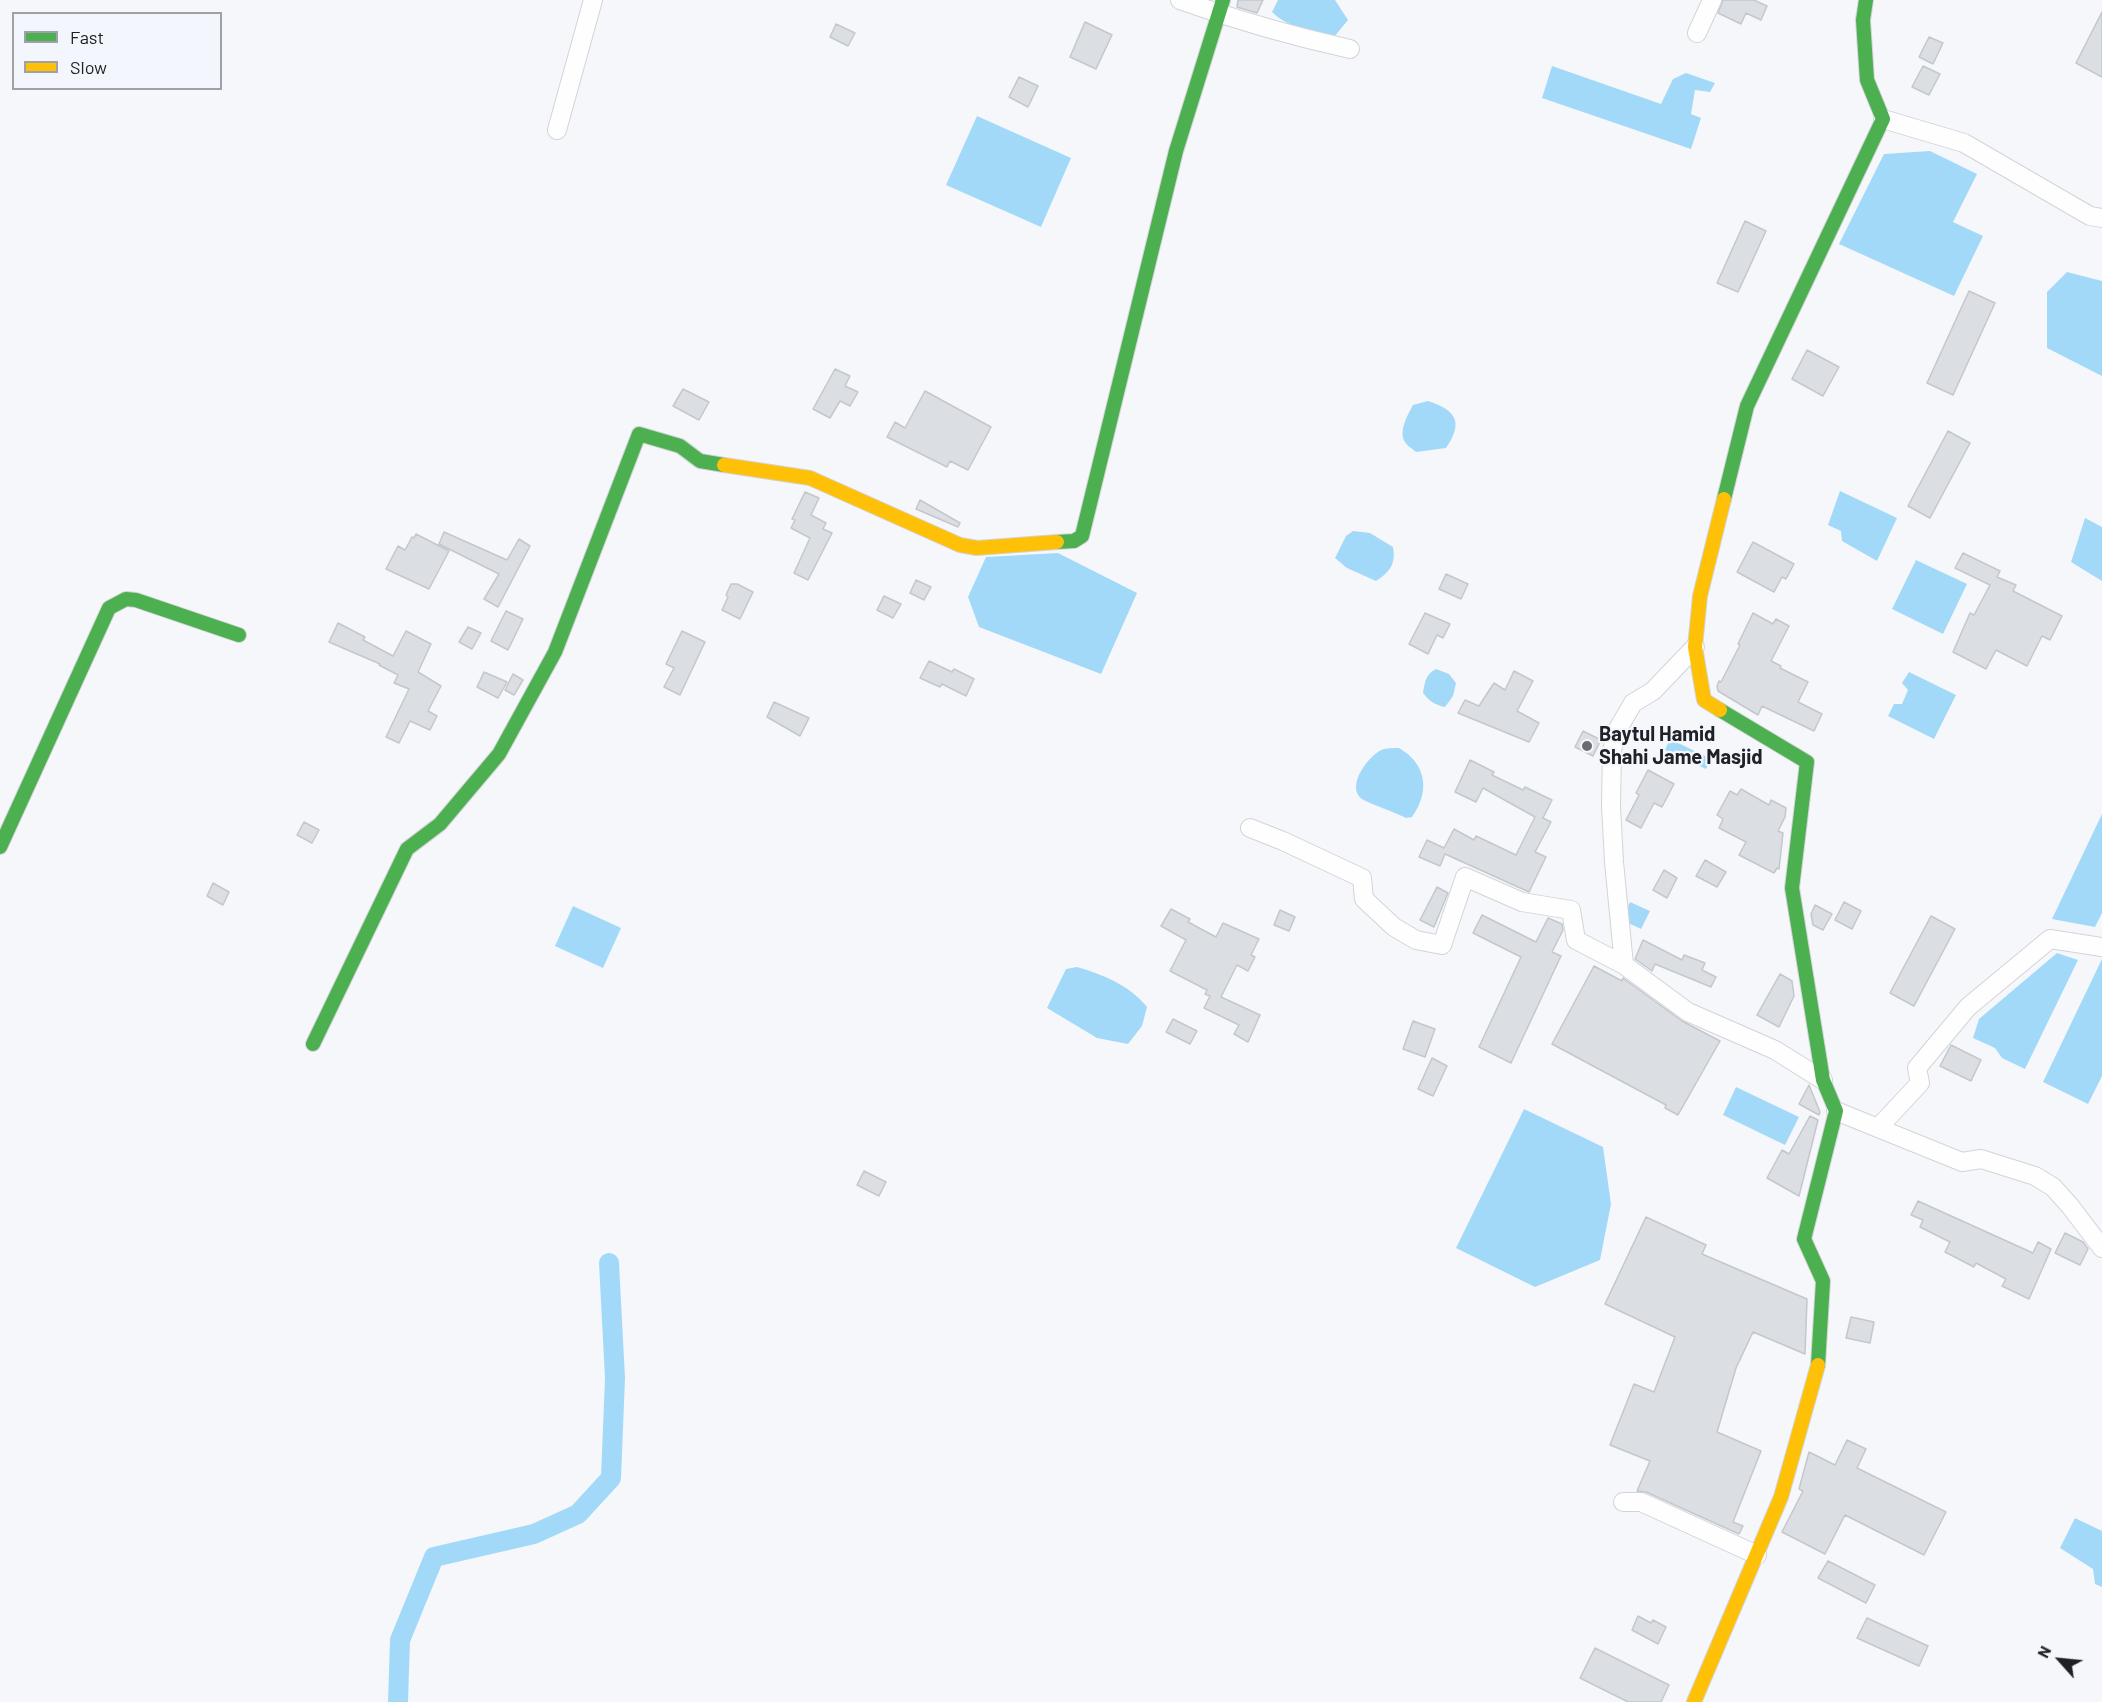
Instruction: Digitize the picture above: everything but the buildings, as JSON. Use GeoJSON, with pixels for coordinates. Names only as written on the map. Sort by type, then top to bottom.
{"type":"FeatureCollection","features":[{"type":"Feature","properties":{"kind":"street"},"geometry":{"type":"LineString","coordinates":[[557,130],[593,0]]}},
{"type":"Feature","properties":{"kind":"street"},"geometry":{"type":"LineString","coordinates":[[1180,0],[1221,7],[1299,38],[1350,49]]}},
{"type":"Feature","properties":{"kind":"street"},"geometry":{"type":"LineString","coordinates":[[1697,33],[1712,0]]}},
{"type":"Feature","properties":{"kind":"street"},"geometry":{"type":"LineString","coordinates":[[1694,1702],[1781,1497],[1820,1360],[1823,1281],[1804,1239],[1836,1111],[1823,1080],[1792,888],[1808,762],[1704,700],[1695,647],[1700,596],[1747,406],[1883,119],[1867,80],[1863,20],[1866,0]]}},
{"type":"Feature","properties":{"kind":"street"},"geometry":{"type":"LineString","coordinates":[[313,1044],[407,849],[440,824],[499,754],[555,652],[639,434],[680,446],[700,461],[810,478],[960,545],[977,548],[1074,541],[1082,536],[1176,151],[1221,7]]}},
{"type":"Feature","properties":{"kind":"street"},"geometry":{"type":"LineString","coordinates":[[1883,119],[1964,143],[2090,216],[2102,218]]}},
{"type":"Feature","properties":{"kind":"street"},"geometry":{"type":"LineString","coordinates":[[0,847],[109,608],[126,599],[136,600],[239,634]]}},
{"type":"Feature","properties":{"kind":"street"},"geometry":{"type":"LineString","coordinates":[[1624,965],[1614,862],[1611,806],[1612,750],[1619,727],[1633,703],[1653,692],[1695,647]]}},
{"type":"Feature","properties":{"kind":"street"},"geometry":{"type":"LineString","coordinates":[[1250,828],[1283,840],[1362,878],[1364,899],[1395,927],[1416,940],[1442,945],[1465,877],[1522,902],[1571,910],[1576,940],[1624,965],[1688,1012],[1775,1050],[1823,1080]]}},
{"type":"Feature","properties":{"kind":"street"},"geometry":{"type":"LineString","coordinates":[[1878,1128],[1920,1083],[1917,1068],[1968,1007],[2050,939],[2102,947]]}},
{"type":"Feature","properties":{"kind":"street"},"geometry":{"type":"LineString","coordinates":[[1836,1111],[1962,1162],[1981,1159],[2035,1176],[2053,1187],[2102,1248]]}},
{"type":"Feature","properties":{"kind":"street"},"geometry":{"type":"LineString","coordinates":[[1623,1502],[1641,1502],[1756,1555]]}},
{"type":"Feature","properties":{"kind":"water"},"geometry":{"type":"Polygon","coordinates":[[[1278,0],[1335,0],[1348,20],[1334,37],[1309,31],[1285,22],[1272,12],[1278,0]]]}},
{"type":"Feature","properties":{"kind":"water"},"geometry":{"type":"Polygon","coordinates":[[[1552,66],[1661,104],[1673,79],[1686,73],[1715,83],[1710,92],[1695,90],[1691,114],[1701,118],[1691,149],[1542,98],[1552,66]]]}},
{"type":"Feature","properties":{"kind":"water"},"geometry":{"type":"Polygon","coordinates":[[[977,116],[1071,158],[1041,227],[946,185],[977,116]]]}},
{"type":"Feature","properties":{"kind":"water"},"geometry":{"type":"Polygon","coordinates":[[[1930,151],[1977,174],[1953,222],[1983,236],[1954,296],[1839,244],[1884,154],[1930,151]]]}},
{"type":"Feature","properties":{"kind":"water"},"geometry":{"type":"Polygon","coordinates":[[[2067,272],[2102,281],[2102,376],[2047,348],[2047,292],[2067,272]]]}},
{"type":"Feature","properties":{"kind":"water"},"geometry":{"type":"Polygon","coordinates":[[[1428,401],[1451,413],[1456,424],[1455,431],[1446,448],[1416,452],[1405,442],[1403,428],[1413,405],[1428,401]]]}},
{"type":"Feature","properties":{"kind":"water"},"geometry":{"type":"Polygon","coordinates":[[[1840,491],[1897,518],[1877,561],[1842,541],[1841,531],[1828,525],[1840,491]]]}},
{"type":"Feature","properties":{"kind":"water"},"geometry":{"type":"Polygon","coordinates":[[[2085,518],[2102,527],[2102,581],[2071,562],[2085,518]]]}},
{"type":"Feature","properties":{"kind":"water"},"geometry":{"type":"Polygon","coordinates":[[[1353,531],[1370,533],[1393,547],[1394,558],[1391,567],[1376,581],[1347,568],[1335,558],[1346,536],[1353,531]]]}},
{"type":"Feature","properties":{"kind":"water"},"geometry":{"type":"Polygon","coordinates":[[[1058,553],[1137,593],[1101,674],[979,627],[968,597],[986,557],[1058,553]]]}},
{"type":"Feature","properties":{"kind":"water"},"geometry":{"type":"Polygon","coordinates":[[[1916,560],[1967,584],[1943,634],[1892,609],[1916,560]]]}},
{"type":"Feature","properties":{"kind":"water"},"geometry":{"type":"Polygon","coordinates":[[[1436,669],[1449,674],[1456,683],[1453,696],[1445,707],[1433,702],[1423,693],[1426,678],[1436,669]]]}},
{"type":"Feature","properties":{"kind":"water"},"geometry":{"type":"Polygon","coordinates":[[[1909,672],[1956,695],[1934,739],[1888,716],[1894,704],[1902,704],[1908,690],[1902,683],[1909,672]]]}},
{"type":"Feature","properties":{"kind":"water"},"geometry":{"type":"Polygon","coordinates":[[[1670,739],[1711,759],[1706,769],[1665,750],[1670,739]]]}},
{"type":"Feature","properties":{"kind":"water"},"geometry":{"type":"Polygon","coordinates":[[[1399,748],[1415,762],[1423,779],[1422,798],[1418,808],[1412,817],[1406,818],[1362,799],[1357,793],[1356,786],[1361,771],[1372,757],[1384,749],[1399,748]]]}},
{"type":"Feature","properties":{"kind":"water"},"geometry":{"type":"Polygon","coordinates":[[[2102,814],[2102,913],[2095,927],[2052,919],[2102,814]]]}},
{"type":"Feature","properties":{"kind":"water"},"geometry":{"type":"Polygon","coordinates":[[[1630,902],[1650,911],[1641,929],[1622,920],[1630,902]]]}},
{"type":"Feature","properties":{"kind":"water"},"geometry":{"type":"Polygon","coordinates":[[[573,906],[621,928],[603,968],[555,946],[573,906]]]}},
{"type":"Feature","properties":{"kind":"water"},"geometry":{"type":"Polygon","coordinates":[[[2057,953],[2078,960],[2025,1069],[2002,1058],[1995,1048],[1973,1038],[1979,1019],[2057,953]]]}},
{"type":"Feature","properties":{"kind":"water"},"geometry":{"type":"Polygon","coordinates":[[[2102,959],[2102,1076],[2088,1104],[2043,1082],[2102,959]]]}},
{"type":"Feature","properties":{"kind":"water"},"geometry":{"type":"Polygon","coordinates":[[[1077,967],[1124,987],[1147,1007],[1142,1026],[1128,1044],[1097,1038],[1047,1008],[1066,969],[1077,967]]]}},
{"type":"Feature","properties":{"kind":"water"},"geometry":{"type":"Polygon","coordinates":[[[1736,1087],[1799,1117],[1785,1145],[1723,1115],[1736,1087]]]}},
{"type":"Feature","properties":{"kind":"water"},"geometry":{"type":"Polygon","coordinates":[[[1524,1109],[1603,1147],[1611,1204],[1600,1260],[1535,1287],[1456,1248],[1524,1109]]]}},
{"type":"Feature","properties":{"kind":"water"},"geometry":{"type":"Polygon","coordinates":[[[2075,1518],[2102,1531],[2102,1587],[2095,1584],[2093,1569],[2060,1548],[2075,1518]]]}},
{"type":"Feature","properties":{"kind":"waterway"},"geometry":{"type":"LineString","coordinates":[[398,1702],[400,1640],[434,1557],[534,1534],[578,1514],[611,1478],[615,1378],[609,1263]]}},
{"type":"Feature","properties":{"kind":"traffic: fast"},"geometry":{"type":"LineString","coordinates":[[1057,542],[1074,541],[1082,536],[1176,151],[1223,0]]}},
{"type":"Feature","properties":{"kind":"traffic: fast"},"geometry":{"type":"LineString","coordinates":[[1724,499],[1747,406],[1883,119],[1867,80],[1863,20],[1866,0]]}},
{"type":"Feature","properties":{"kind":"traffic: fast"},"geometry":{"type":"LineString","coordinates":[[313,1044],[407,849],[440,824],[499,754],[555,652],[639,434],[680,446],[700,461],[724,465]]}},
{"type":"Feature","properties":{"kind":"traffic: fast"},"geometry":{"type":"LineString","coordinates":[[0,847],[109,608],[126,599],[136,600],[239,635]]}},
{"type":"Feature","properties":{"kind":"traffic: fast"},"geometry":{"type":"LineString","coordinates":[[1720,710],[1807,762],[1792,888],[1823,1080],[1836,1111],[1804,1239],[1823,1281],[1818,1365]]}},
{"type":"Feature","properties":{"kind":"traffic: slow"},"geometry":{"type":"LineString","coordinates":[[724,465],[810,478],[960,545],[977,548],[1057,542]]}},
{"type":"Feature","properties":{"kind":"traffic: slow"},"geometry":{"type":"LineString","coordinates":[[1720,710],[1704,700],[1695,647],[1700,596],[1724,499]]}},
{"type":"Feature","properties":{"kind":"traffic: slow"},"geometry":{"type":"LineString","coordinates":[[1694,1702],[1781,1497],[1818,1365]]}},
{"type":"Feature","properties":{"kind":"place","name":"Baytul Hamid Shahi Jame Masjid"},"geometry":{"type":"Point","coordinates":[1587,746]}}]}
